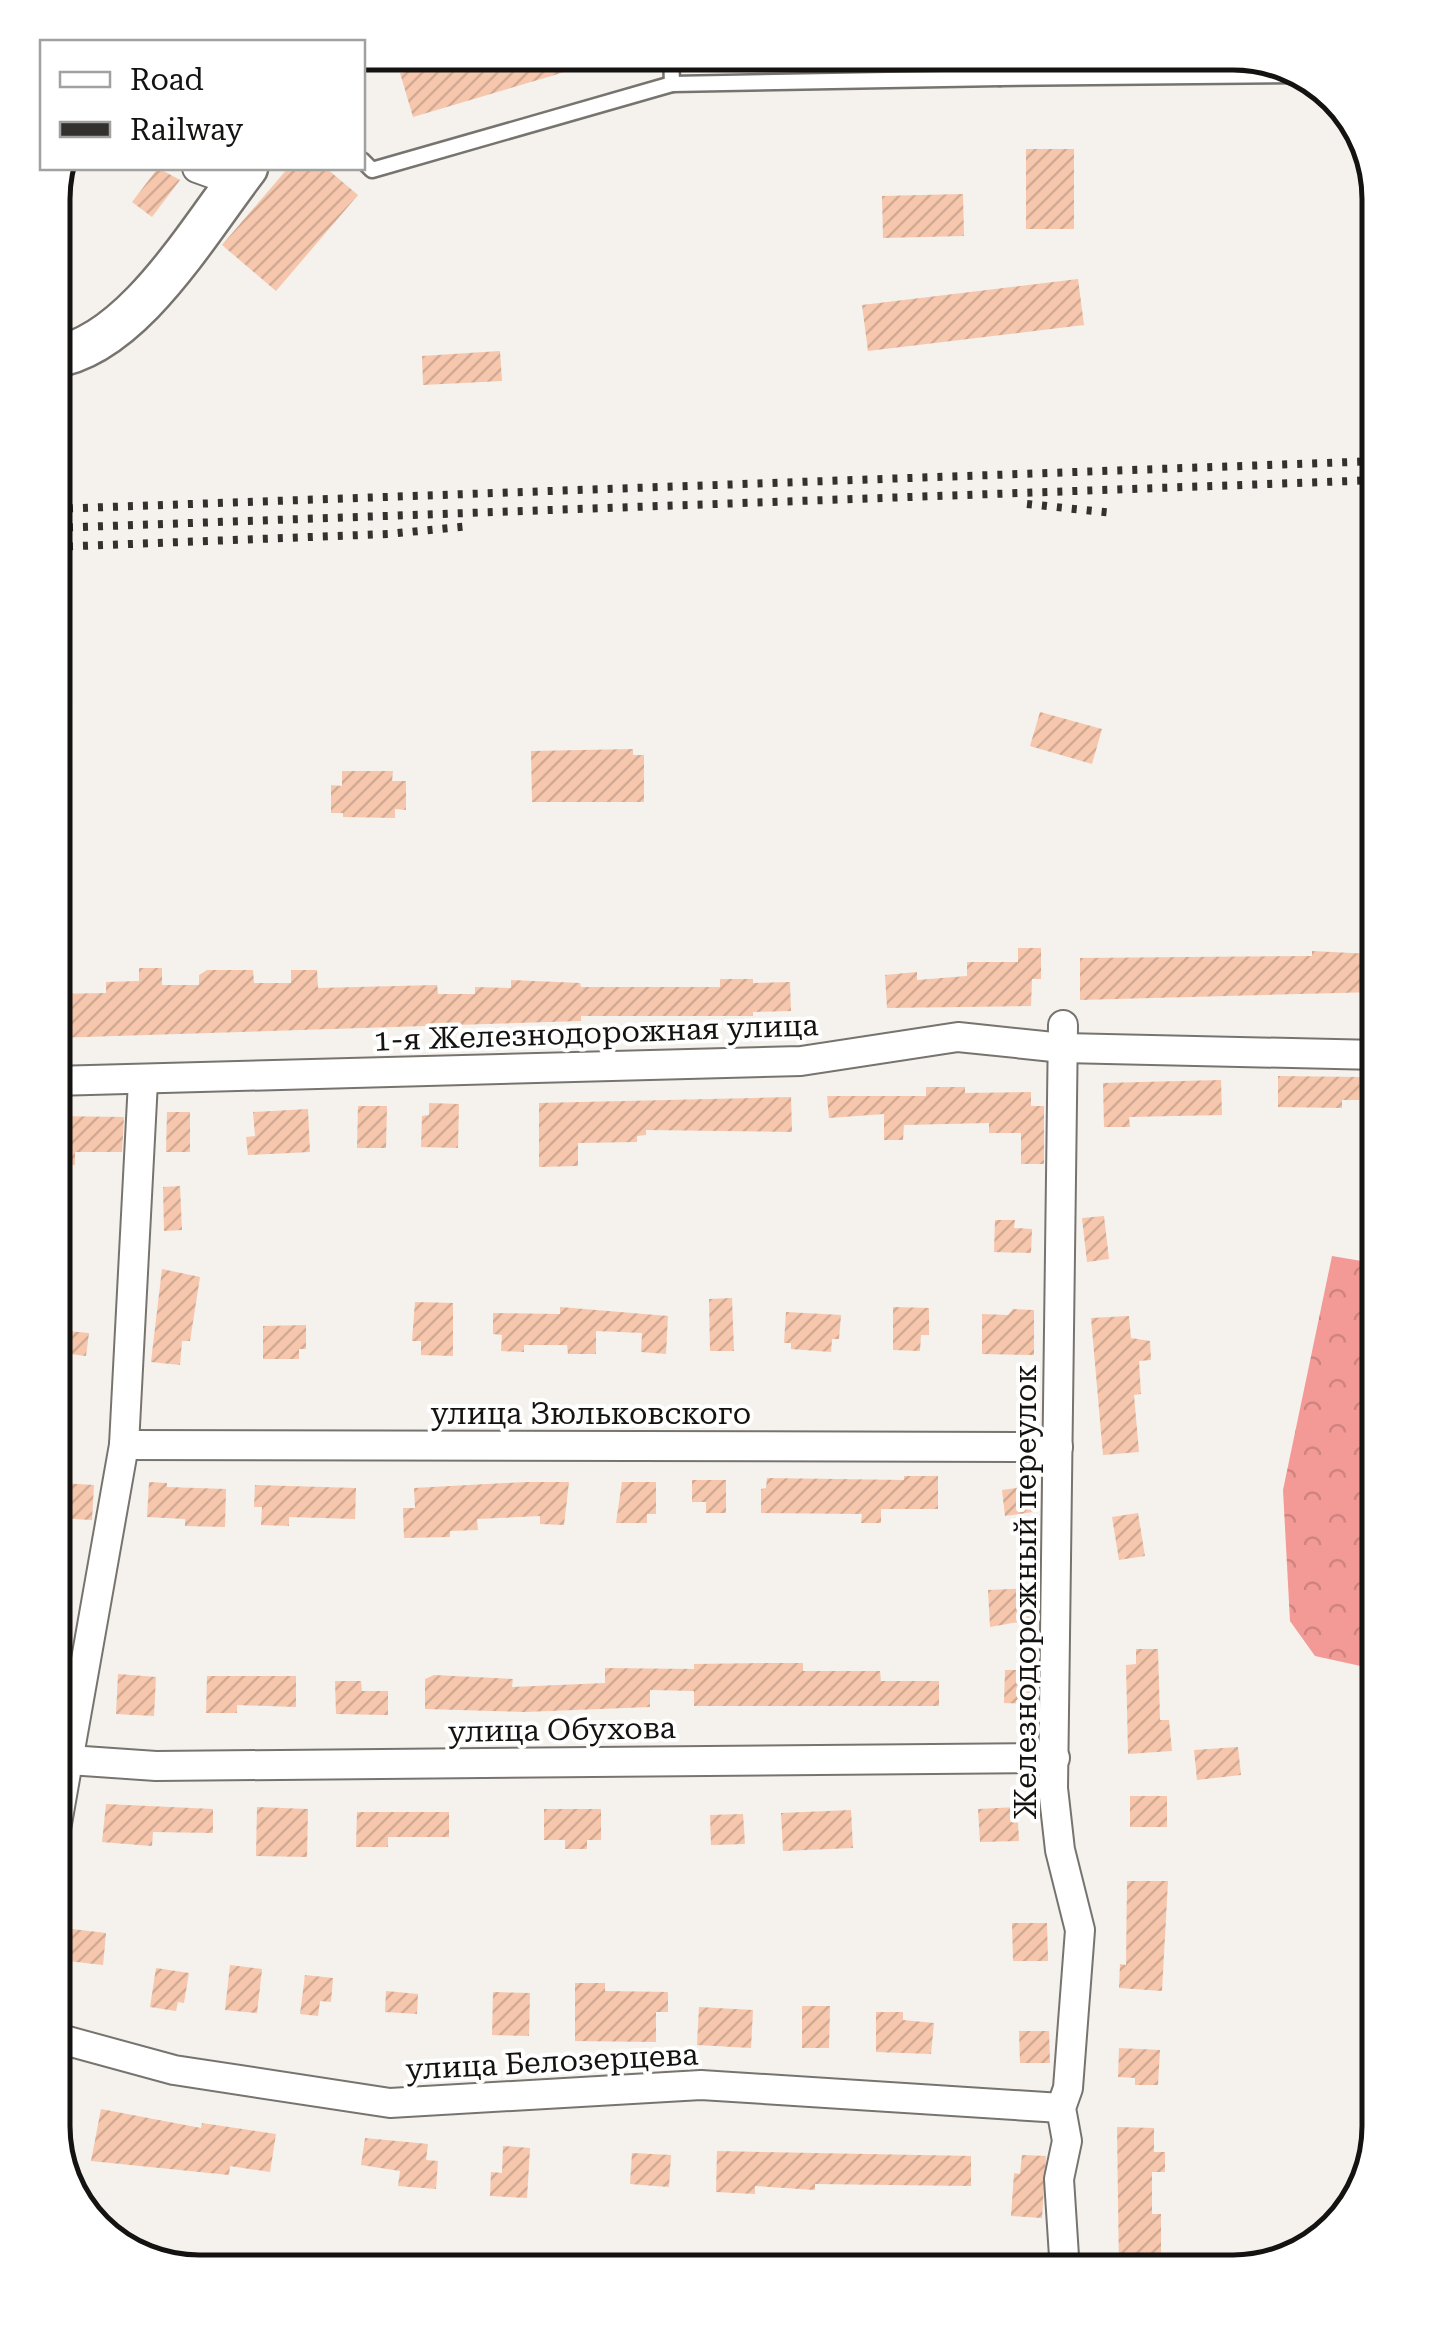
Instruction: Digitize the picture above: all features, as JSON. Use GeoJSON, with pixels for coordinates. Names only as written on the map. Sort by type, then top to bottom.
{"type":"FeatureCollection","features":[{"type":"Feature","properties":{"kind":"main road"},"geometry":{"type":"LineString","coordinates":[[70,355],[142,306],[242,175]]}},
{"type":"Feature","properties":{"kind":"street"},"geometry":{"type":"LineString","coordinates":[[210,170],[242,175]]}},
{"type":"Feature","properties":{"kind":"street","name":"1-я Железнодорожная улица"},"geometry":{"type":"LineString","coordinates":[[70,1081],[801,1062],[958,1037],[1063,1036],[1362,1054]]}},
{"type":"Feature","properties":{"kind":"street","name":"Железнодорожный переулок"},"geometry":{"type":"LineString","coordinates":[[1063,1036],[1053,1788],[1060,1850],[1080,1930],[1068,2088],[1060,2108],[1067,2141],[1060,2179],[1063,2255]]}},
{"type":"Feature","properties":{"kind":"street"},"geometry":{"type":"LineString","coordinates":[[70,1754],[124,1445],[143,1081]]}},
{"type":"Feature","properties":{"kind":"street","name":"улица Зюльковского"},"geometry":{"type":"LineString","coordinates":[[124,1445],[1058,1448]]}},
{"type":"Feature","properties":{"kind":"street","name":"улица Обухова"},"geometry":{"type":"LineString","coordinates":[[70,1760],[156,1766],[1055,1758]]}},
{"type":"Feature","properties":{"kind":"street","name":"улица Белозерцева"},"geometry":{"type":"LineString","coordinates":[[70,2041],[174,2070],[390,2103],[701,2085],[1060,2108]]}},
{"type":"Feature","properties":{"kind":"lane"},"geometry":{"type":"LineString","coordinates":[[672,70],[672,84]]}},
{"type":"Feature","properties":{"kind":"lane"},"geometry":{"type":"LineString","coordinates":[[1000,70],[1000,78]]}},
{"type":"Feature","properties":{"kind":"lane"},"geometry":{"type":"LineString","coordinates":[[365,163],[372,170],[672,84],[1266,74]]}},
{"type":"Feature","properties":{"kind":"green space"},"geometry":{"type":"Polygon","coordinates":[[[1332,1256],[1362,1261],[1362,1666],[1315,1656],[1290,1621],[1283,1490],[1332,1256]]]}},
{"type":"Feature","properties":{"kind":"building"},"geometry":{"type":"Polygon","coordinates":[[[410,70],[572,70],[413,117],[400,73],[410,70]]]}},
{"type":"Feature","properties":{"kind":"building"},"geometry":{"type":"Polygon","coordinates":[[[1026,149],[1074,149],[1074,229],[1026,229],[1026,149]]]}},
{"type":"Feature","properties":{"kind":"building"},"geometry":{"type":"Polygon","coordinates":[[[156,170],[180,180],[152,217],[132,202],[156,170]]]}},
{"type":"Feature","properties":{"kind":"building"},"geometry":{"type":"Polygon","coordinates":[[[286,170],[328,170],[358,195],[276,291],[222,245],[286,170]]]}},
{"type":"Feature","properties":{"kind":"building"},"geometry":{"type":"Polygon","coordinates":[[[963,194],[964,236],[883,238],[882,196],[963,194]]]}},
{"type":"Feature","properties":{"kind":"building"},"geometry":{"type":"Polygon","coordinates":[[[1078,279],[1084,325],[868,351],[862,305],[1078,279]]]}},
{"type":"Feature","properties":{"kind":"building"},"geometry":{"type":"Polygon","coordinates":[[[500,351],[502,381],[423,385],[422,356],[500,351]]]}},
{"type":"Feature","properties":{"kind":"building"},"geometry":{"type":"Polygon","coordinates":[[[1040,712],[1102,729],[1092,764],[1030,746],[1040,712]]]}},
{"type":"Feature","properties":{"kind":"building"},"geometry":{"type":"Polygon","coordinates":[[[633,749],[633,755],[644,755],[644,802],[532,802],[531,751],[633,749]]]}},
{"type":"Feature","properties":{"kind":"building"},"geometry":{"type":"Polygon","coordinates":[[[342,771],[393,771],[392,781],[406,781],[406,810],[395,809],[395,818],[343,817],[343,813],[331,813],[331,785],[342,786],[342,771]]]}},
{"type":"Feature","properties":{"kind":"building"},"geometry":{"type":"Polygon","coordinates":[[[1018,948],[1041,948],[1041,979],[1032,979],[1031,1006],[887,1008],[885,975],[917,972],[917,980],[967,976],[967,962],[1018,962],[1018,948]]]}},
{"type":"Feature","properties":{"kind":"building"},"geometry":{"type":"Polygon","coordinates":[[[1312,951],[1362,954],[1362,992],[1080,1000],[1080,958],[1312,956],[1312,951]]]}},
{"type":"Feature","properties":{"kind":"building"},"geometry":{"type":"Polygon","coordinates":[[[139,968],[162,968],[162,985],[199,985],[199,975],[207,970],[253,970],[254,983],[291,983],[291,970],[317,970],[318,988],[437,985],[438,994],[475,994],[475,987],[511,988],[511,980],[580,983],[581,987],[720,987],[720,979],[753,979],[753,983],[790,982],[791,1011],[753,1012],[753,1016],[581,1016],[581,1021],[70,1037],[70,994],[106,993],[106,982],[139,981],[139,968]]]}},
{"type":"Feature","properties":{"kind":"building"},"geometry":{"type":"Polygon","coordinates":[[[1278,1076],[1360,1077],[1359,1100],[1342,1100],[1342,1108],[1278,1107],[1278,1076]]]}},
{"type":"Feature","properties":{"kind":"building"},"geometry":{"type":"Polygon","coordinates":[[[1221,1080],[1222,1115],[1129,1117],[1130,1127],[1104,1127],[1103,1083],[1221,1080]]]}},
{"type":"Feature","properties":{"kind":"building"},"geometry":{"type":"Polygon","coordinates":[[[926,1087],[965,1087],[965,1093],[1031,1092],[1031,1106],[1044,1106],[1044,1164],[1021,1164],[1021,1133],[989,1133],[989,1123],[904,1125],[903,1140],[884,1140],[884,1114],[829,1118],[827,1096],[926,1096],[926,1087]]]}},
{"type":"Feature","properties":{"kind":"building"},"geometry":{"type":"Polygon","coordinates":[[[791,1097],[792,1132],[646,1130],[646,1135],[637,1136],[637,1142],[578,1143],[578,1166],[539,1167],[539,1103],[791,1097]]]}},
{"type":"Feature","properties":{"kind":"building"},"geometry":{"type":"Polygon","coordinates":[[[429,1103],[459,1104],[458,1148],[421,1147],[422,1116],[429,1115],[429,1103]]]}},
{"type":"Feature","properties":{"kind":"building"},"geometry":{"type":"Polygon","coordinates":[[[358,1106],[387,1106],[386,1148],[357,1148],[358,1106]]]}},
{"type":"Feature","properties":{"kind":"building"},"geometry":{"type":"Polygon","coordinates":[[[308,1109],[310,1152],[248,1155],[246,1137],[255,1136],[253,1112],[308,1109]]]}},
{"type":"Feature","properties":{"kind":"building"},"geometry":{"type":"Polygon","coordinates":[[[167,1112],[190,1112],[190,1152],[166,1152],[167,1112]]]}},
{"type":"Feature","properties":{"kind":"building"},"geometry":{"type":"Polygon","coordinates":[[[70,1116],[124,1117],[122,1152],[75,1152],[75,1165],[70,1165],[70,1116]]]}},
{"type":"Feature","properties":{"kind":"building"},"geometry":{"type":"Polygon","coordinates":[[[180,1186],[182,1230],[164,1231],[163,1187],[180,1186]]]}},
{"type":"Feature","properties":{"kind":"building"},"geometry":{"type":"Polygon","coordinates":[[[1104,1216],[1109,1259],[1087,1262],[1082,1218],[1104,1216]]]}},
{"type":"Feature","properties":{"kind":"building"},"geometry":{"type":"Polygon","coordinates":[[[995,1220],[1015,1220],[1014,1228],[1032,1229],[1031,1253],[994,1252],[995,1220]]]}},
{"type":"Feature","properties":{"kind":"building"},"geometry":{"type":"Polygon","coordinates":[[[162,1269],[200,1277],[190,1341],[182,1341],[180,1365],[151,1362],[162,1269]]]}},
{"type":"Feature","properties":{"kind":"building"},"geometry":{"type":"Polygon","coordinates":[[[732,1298],[734,1351],[710,1351],[709,1299],[732,1298]]]}},
{"type":"Feature","properties":{"kind":"building"},"geometry":{"type":"Polygon","coordinates":[[[415,1302],[453,1303],[453,1356],[421,1355],[421,1341],[412,1341],[415,1302]]]}},
{"type":"Feature","properties":{"kind":"building"},"geometry":{"type":"Polygon","coordinates":[[[560,1307],[668,1316],[666,1354],[641,1352],[642,1333],[596,1331],[596,1354],[568,1354],[567,1345],[524,1345],[524,1352],[501,1351],[502,1335],[493,1334],[493,1313],[560,1314],[560,1307]]]}},
{"type":"Feature","properties":{"kind":"building"},"geometry":{"type":"Polygon","coordinates":[[[893,1307],[929,1308],[929,1335],[921,1335],[920,1351],[893,1350],[893,1307]]]}},
{"type":"Feature","properties":{"kind":"building"},"geometry":{"type":"Polygon","coordinates":[[[1013,1309],[1034,1310],[1034,1355],[982,1354],[982,1314],[1008,1315],[1013,1309]]]}},
{"type":"Feature","properties":{"kind":"building"},"geometry":{"type":"Polygon","coordinates":[[[786,1312],[841,1315],[839,1339],[832,1339],[831,1352],[791,1349],[791,1343],[784,1343],[786,1312]]]}},
{"type":"Feature","properties":{"kind":"building"},"geometry":{"type":"Polygon","coordinates":[[[1129,1316],[1131,1338],[1150,1341],[1151,1360],[1139,1361],[1141,1394],[1134,1395],[1139,1452],[1103,1455],[1091,1318],[1129,1316]]]}},
{"type":"Feature","properties":{"kind":"building"},"geometry":{"type":"Polygon","coordinates":[[[306,1325],[306,1349],[299,1349],[299,1359],[263,1359],[263,1326],[306,1325]]]}},
{"type":"Feature","properties":{"kind":"building"},"geometry":{"type":"Polygon","coordinates":[[[70,1331],[89,1333],[86,1356],[70,1354],[70,1331]]]}},
{"type":"Feature","properties":{"kind":"building"},"geometry":{"type":"Polygon","coordinates":[[[904,1476],[938,1476],[938,1509],[881,1509],[881,1523],[861,1523],[862,1514],[761,1513],[761,1489],[766,1488],[767,1478],[904,1480],[904,1476]]]}},
{"type":"Feature","properties":{"kind":"building"},"geometry":{"type":"Polygon","coordinates":[[[692,1480],[726,1480],[726,1513],[706,1513],[706,1502],[692,1502],[692,1480]]]}},
{"type":"Feature","properties":{"kind":"building"},"geometry":{"type":"Polygon","coordinates":[[[149,1482],[167,1483],[167,1487],[226,1489],[225,1527],[185,1526],[185,1519],[147,1517],[149,1482]]]}},
{"type":"Feature","properties":{"kind":"building"},"geometry":{"type":"Polygon","coordinates":[[[569,1482],[564,1525],[540,1524],[540,1516],[477,1519],[478,1530],[450,1531],[450,1537],[404,1538],[403,1508],[415,1508],[414,1488],[569,1482]]]}},
{"type":"Feature","properties":{"kind":"building"},"geometry":{"type":"Polygon","coordinates":[[[622,1482],[656,1482],[656,1514],[647,1514],[647,1523],[616,1523],[622,1482]]]}},
{"type":"Feature","properties":{"kind":"building"},"geometry":{"type":"Polygon","coordinates":[[[70,1484],[94,1485],[92,1520],[70,1519],[70,1484]]]}},
{"type":"Feature","properties":{"kind":"building"},"geometry":{"type":"Polygon","coordinates":[[[255,1485],[356,1488],[355,1519],[289,1517],[289,1526],[261,1525],[262,1507],[254,1507],[255,1485]]]}},
{"type":"Feature","properties":{"kind":"building"},"geometry":{"type":"Polygon","coordinates":[[[1030,1486],[1033,1512],[1005,1516],[1002,1490],[1030,1486]]]}},
{"type":"Feature","properties":{"kind":"building"},"geometry":{"type":"Polygon","coordinates":[[[1138,1513],[1145,1556],[1119,1560],[1112,1517],[1138,1513]]]}},
{"type":"Feature","properties":{"kind":"building"},"geometry":{"type":"Polygon","coordinates":[[[1033,1588],[1034,1619],[990,1627],[988,1590],[1033,1588]]]}},
{"type":"Feature","properties":{"kind":"building"},"geometry":{"type":"Polygon","coordinates":[[[1136,1649],[1158,1649],[1160,1720],[1169,1720],[1172,1751],[1128,1754],[1126,1665],[1136,1664],[1136,1649]]]}},
{"type":"Feature","properties":{"kind":"building"},"geometry":{"type":"Polygon","coordinates":[[[803,1663],[803,1671],[880,1671],[881,1681],[939,1681],[939,1706],[694,1706],[694,1691],[650,1690],[650,1707],[524,1712],[425,1709],[425,1679],[434,1675],[513,1679],[512,1687],[605,1683],[605,1668],[694,1669],[694,1664],[803,1663]]]}},
{"type":"Feature","properties":{"kind":"building"},"geometry":{"type":"Polygon","coordinates":[[[1005,1670],[1035,1670],[1034,1704],[1004,1703],[1005,1670]]]}},
{"type":"Feature","properties":{"kind":"building"},"geometry":{"type":"Polygon","coordinates":[[[118,1674],[156,1677],[154,1716],[116,1714],[118,1674]]]}},
{"type":"Feature","properties":{"kind":"building"},"geometry":{"type":"Polygon","coordinates":[[[207,1676],[296,1676],[296,1707],[237,1705],[237,1713],[206,1713],[207,1676]]]}},
{"type":"Feature","properties":{"kind":"building"},"geometry":{"type":"Polygon","coordinates":[[[335,1681],[361,1681],[362,1691],[388,1691],[388,1715],[336,1714],[335,1681]]]}},
{"type":"Feature","properties":{"kind":"building"},"geometry":{"type":"Polygon","coordinates":[[[1238,1747],[1241,1775],[1197,1780],[1194,1750],[1238,1747]]]}},
{"type":"Feature","properties":{"kind":"building"},"geometry":{"type":"Polygon","coordinates":[[[1130,1796],[1167,1796],[1167,1827],[1130,1827],[1130,1796]]]}},
{"type":"Feature","properties":{"kind":"building"},"geometry":{"type":"Polygon","coordinates":[[[106,1804],[213,1809],[213,1833],[153,1832],[152,1846],[102,1842],[106,1804]]]}},
{"type":"Feature","properties":{"kind":"building"},"geometry":{"type":"Polygon","coordinates":[[[257,1807],[308,1809],[307,1857],[256,1856],[257,1807]]]}},
{"type":"Feature","properties":{"kind":"building"},"geometry":{"type":"Polygon","coordinates":[[[1017,1807],[1019,1841],[980,1842],[978,1809],[1017,1807]]]}},
{"type":"Feature","properties":{"kind":"building"},"geometry":{"type":"Polygon","coordinates":[[[544,1809],[601,1809],[601,1840],[587,1840],[587,1849],[565,1849],[565,1840],[544,1840],[544,1809]]]}},
{"type":"Feature","properties":{"kind":"building"},"geometry":{"type":"Polygon","coordinates":[[[851,1810],[853,1848],[783,1851],[781,1813],[851,1810]]]}},
{"type":"Feature","properties":{"kind":"building"},"geometry":{"type":"Polygon","coordinates":[[[357,1812],[449,1812],[449,1837],[388,1837],[388,1847],[356,1847],[357,1812]]]}},
{"type":"Feature","properties":{"kind":"building"},"geometry":{"type":"Polygon","coordinates":[[[743,1814],[745,1844],[711,1845],[710,1815],[743,1814]]]}},
{"type":"Feature","properties":{"kind":"building"},"geometry":{"type":"Polygon","coordinates":[[[1127,1881],[1168,1881],[1162,1991],[1119,1988],[1120,1964],[1126,1965],[1127,1881]]]}},
{"type":"Feature","properties":{"kind":"building"},"geometry":{"type":"Polygon","coordinates":[[[1012,1923],[1047,1923],[1048,1961],[1013,1961],[1012,1923]]]}},
{"type":"Feature","properties":{"kind":"building"},"geometry":{"type":"Polygon","coordinates":[[[72,1929],[106,1933],[103,1965],[70,1961],[72,1929]]]}},
{"type":"Feature","properties":{"kind":"building"},"geometry":{"type":"Polygon","coordinates":[[[230,1965],[262,1969],[257,2013],[225,2010],[230,1965]]]}},
{"type":"Feature","properties":{"kind":"building"},"geometry":{"type":"Polygon","coordinates":[[[156,1968],[189,1973],[184,2003],[178,2002],[176,2011],[150,2007],[156,1968]]]}},
{"type":"Feature","properties":{"kind":"building"},"geometry":{"type":"Polygon","coordinates":[[[305,1975],[333,1978],[331,2002],[320,2001],[318,2016],[300,2014],[305,1975]]]}},
{"type":"Feature","properties":{"kind":"building"},"geometry":{"type":"Polygon","coordinates":[[[575,1983],[605,1983],[605,1991],[668,1992],[668,2012],[656,2012],[656,2042],[575,2041],[575,1983]]]}},
{"type":"Feature","properties":{"kind":"building"},"geometry":{"type":"Polygon","coordinates":[[[386,1991],[418,1994],[417,2014],[385,2012],[386,1991]]]}},
{"type":"Feature","properties":{"kind":"building"},"geometry":{"type":"Polygon","coordinates":[[[493,1992],[530,1993],[529,2036],[492,2035],[493,1992]]]}},
{"type":"Feature","properties":{"kind":"building"},"geometry":{"type":"Polygon","coordinates":[[[802,2006],[830,2006],[829,2048],[802,2048],[802,2006]]]}},
{"type":"Feature","properties":{"kind":"building"},"geometry":{"type":"Polygon","coordinates":[[[699,2007],[753,2010],[751,2048],[697,2045],[699,2007]]]}},
{"type":"Feature","properties":{"kind":"building"},"geometry":{"type":"Polygon","coordinates":[[[876,2012],[903,2012],[903,2020],[934,2023],[931,2054],[876,2052],[876,2012]]]}},
{"type":"Feature","properties":{"kind":"building"},"geometry":{"type":"Polygon","coordinates":[[[1019,2031],[1049,2031],[1050,2063],[1020,2063],[1019,2031]]]}},
{"type":"Feature","properties":{"kind":"building"},"geometry":{"type":"Polygon","coordinates":[[[1119,2048],[1160,2050],[1158,2085],[1135,2085],[1135,2078],[1118,2077],[1119,2048]]]}},
{"type":"Feature","properties":{"kind":"building"},"geometry":{"type":"Polygon","coordinates":[[[101,2109],[201,2128],[202,2123],[276,2134],[270,2172],[230,2166],[229,2175],[91,2161],[101,2109]]]}},
{"type":"Feature","properties":{"kind":"building"},"geometry":{"type":"Polygon","coordinates":[[[1117,2127],[1154,2128],[1154,2152],[1165,2152],[1165,2172],[1152,2172],[1152,2214],[1161,2214],[1161,2255],[1119,2255],[1117,2127]]]}},
{"type":"Feature","properties":{"kind":"building"},"geometry":{"type":"Polygon","coordinates":[[[365,2138],[428,2144],[426,2160],[438,2161],[436,2189],[398,2186],[400,2171],[361,2165],[365,2138]]]}},
{"type":"Feature","properties":{"kind":"building"},"geometry":{"type":"Polygon","coordinates":[[[503,2146],[530,2148],[527,2198],[490,2196],[491,2172],[502,2173],[503,2146]]]}},
{"type":"Feature","properties":{"kind":"building"},"geometry":{"type":"Polygon","coordinates":[[[717,2151],[971,2156],[971,2186],[815,2184],[815,2190],[755,2186],[755,2194],[716,2192],[717,2151]]]}},
{"type":"Feature","properties":{"kind":"building"},"geometry":{"type":"Polygon","coordinates":[[[632,2153],[671,2155],[669,2187],[630,2184],[632,2153]]]}},
{"type":"Feature","properties":{"kind":"building"},"geometry":{"type":"Polygon","coordinates":[[[1022,2155],[1046,2156],[1042,2218],[1011,2216],[1014,2173],[1020,2174],[1022,2155]]]}},
{"type":"Feature","properties":{"kind":"railway"},"geometry":{"type":"LineString","coordinates":[[70,508],[1362,462]]}},
{"type":"Feature","properties":{"kind":"railway"},"geometry":{"type":"LineString","coordinates":[[70,527],[1362,481]]}},
{"type":"Feature","properties":{"kind":"railway"},"geometry":{"type":"LineString","coordinates":[[1027,504],[1113,513]]}},
{"type":"Feature","properties":{"kind":"railway"},"geometry":{"type":"LineString","coordinates":[[70,546],[388,534],[471,526]]}}]}
